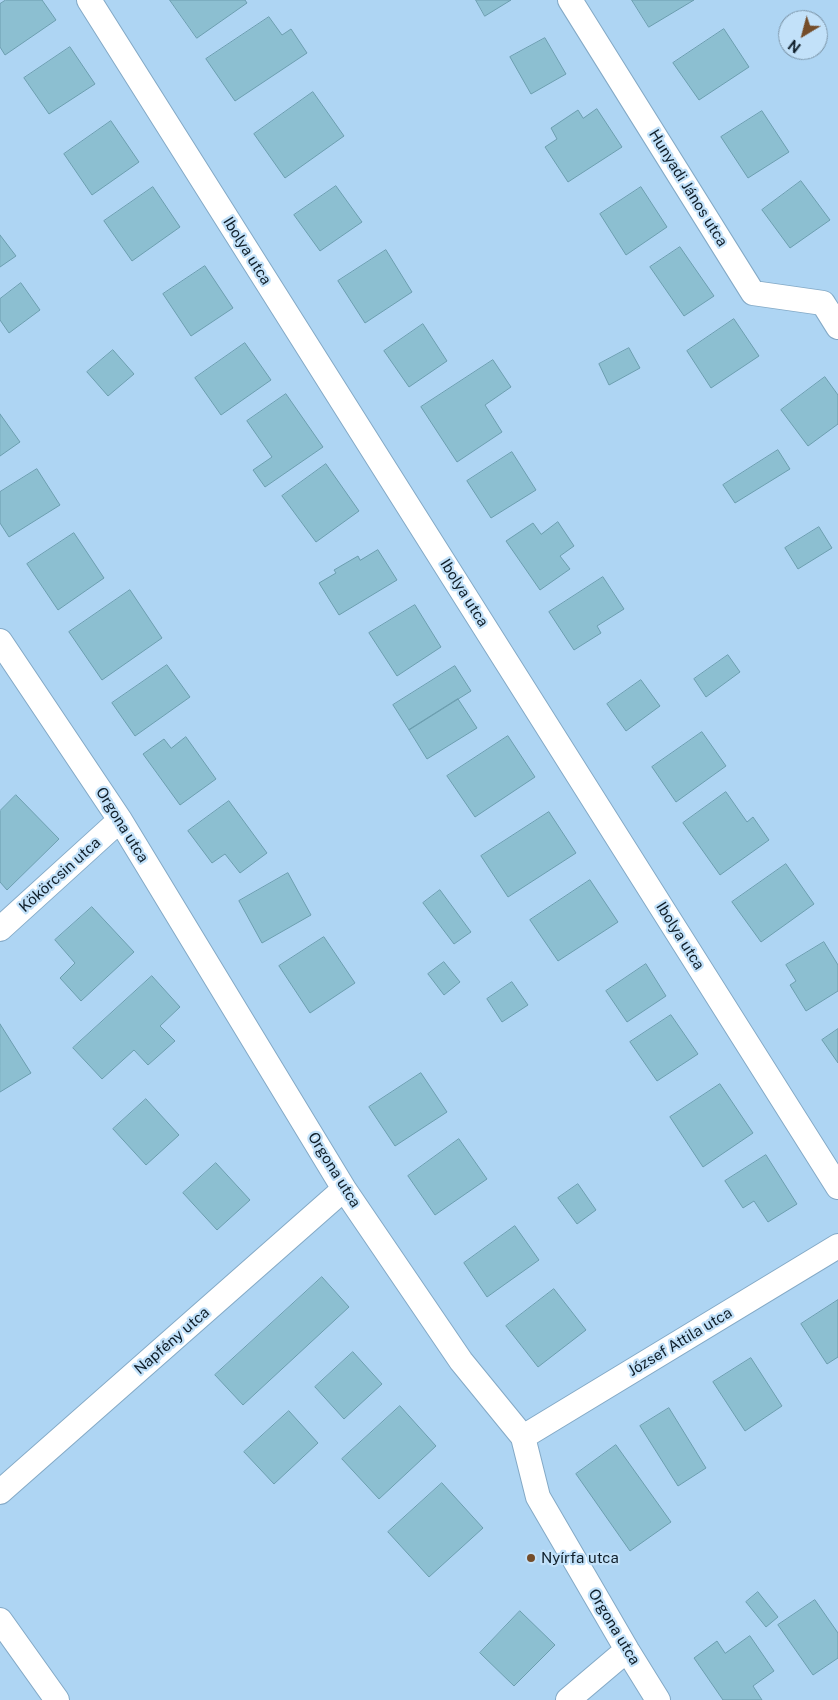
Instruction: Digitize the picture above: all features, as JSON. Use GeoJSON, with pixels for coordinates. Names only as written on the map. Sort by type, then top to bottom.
{"type":"FeatureCollection","features":[{"type":"Feature","properties":{"kind":"street","name":"Ibolya utca"},"geometry":{"type":"LineString","coordinates":[[89,0],[838,1187]]}},
{"type":"Feature","properties":{"kind":"street","name":"Hunyadi János utca"},"geometry":{"type":"LineString","coordinates":[[570,0],[753,293],[831,298],[838,327]]}},
{"type":"Feature","properties":{"kind":"street","name":"Orgona utca"},"geometry":{"type":"LineString","coordinates":[[0,641],[120,820],[344,1189],[460,1361],[523,1437],[538,1497],[658,1700]]}},
{"type":"Feature","properties":{"kind":"street","name":"Kökörcsin utca"},"geometry":{"type":"LineString","coordinates":[[0,930],[120,820]]}},
{"type":"Feature","properties":{"kind":"street","name":"Napfény utca"},"geometry":{"type":"LineString","coordinates":[[0,1492],[344,1189]]}},
{"type":"Feature","properties":{"kind":"street","name":"József Attila utca"},"geometry":{"type":"LineString","coordinates":[[523,1437],[838,1246]]}},
{"type":"Feature","properties":{"kind":"street"},"geometry":{"type":"LineString","coordinates":[[0,1620],[57,1700]]}},
{"type":"Feature","properties":{"kind":"street"},"geometry":{"type":"LineString","coordinates":[[568,1700],[627,1650]]}},
{"type":"Feature","properties":{"kind":"building"},"geometry":{"type":"Polygon","coordinates":[[[6,0],[42,0],[56,20],[5,55],[0,47],[0,4],[6,0]]]}},
{"type":"Feature","properties":{"kind":"building"},"geometry":{"type":"Polygon","coordinates":[[[170,0],[245,0],[247,3],[197,38],[170,0]]]}},
{"type":"Feature","properties":{"kind":"building"},"geometry":{"type":"Polygon","coordinates":[[[476,0],[511,0],[485,16],[476,0]]]}},
{"type":"Feature","properties":{"kind":"building"},"geometry":{"type":"Polygon","coordinates":[[[632,0],[694,0],[649,27],[632,0]]]}},
{"type":"Feature","properties":{"kind":"building"},"geometry":{"type":"Polygon","coordinates":[[[269,17],[282,35],[291,29],[307,53],[235,101],[206,59],[269,17]]]}},
{"type":"Feature","properties":{"kind":"building"},"geometry":{"type":"Polygon","coordinates":[[[724,29],[749,67],[699,100],[673,63],[724,29]]]}},
{"type":"Feature","properties":{"kind":"building"},"geometry":{"type":"Polygon","coordinates":[[[545,38],[566,74],[531,94],[510,57],[545,38]]]}},
{"type":"Feature","properties":{"kind":"building"},"geometry":{"type":"Polygon","coordinates":[[[70,47],[95,84],[49,114],[24,78],[70,47]]]}},
{"type":"Feature","properties":{"kind":"building"},"geometry":{"type":"Polygon","coordinates":[[[313,92],[344,136],[285,178],[254,134],[313,92]]]}},
{"type":"Feature","properties":{"kind":"building"},"geometry":{"type":"Polygon","coordinates":[[[597,109],[622,147],[568,182],[545,147],[557,139],[551,128],[578,110],[583,118],[597,109]]]}},
{"type":"Feature","properties":{"kind":"building"},"geometry":{"type":"Polygon","coordinates":[[[762,111],[789,152],[748,178],[721,137],[762,111]]]}},
{"type":"Feature","properties":{"kind":"building"},"geometry":{"type":"Polygon","coordinates":[[[111,121],[139,162],[92,195],[64,154],[111,121]]]}},
{"type":"Feature","properties":{"kind":"building"},"geometry":{"type":"Polygon","coordinates":[[[801,181],[830,220],[790,248],[762,210],[801,181]]]}},
{"type":"Feature","properties":{"kind":"building"},"geometry":{"type":"Polygon","coordinates":[[[336,186],[362,222],[320,251],[294,215],[336,186]]]}},
{"type":"Feature","properties":{"kind":"building"},"geometry":{"type":"Polygon","coordinates":[[[153,187],[180,227],[132,261],[104,221],[153,187]]]}},
{"type":"Feature","properties":{"kind":"building"},"geometry":{"type":"Polygon","coordinates":[[[641,187],[667,227],[626,255],[600,214],[641,187]]]}},
{"type":"Feature","properties":{"kind":"building"},"geometry":{"type":"Polygon","coordinates":[[[0,235],[16,256],[0,267],[0,235]]]}},
{"type":"Feature","properties":{"kind":"building"},"geometry":{"type":"Polygon","coordinates":[[[680,247],[714,296],[684,316],[650,267],[680,247]]]}},
{"type":"Feature","properties":{"kind":"building"},"geometry":{"type":"Polygon","coordinates":[[[386,250],[412,292],[365,323],[338,281],[386,250]]]}},
{"type":"Feature","properties":{"kind":"building"},"geometry":{"type":"Polygon","coordinates":[[[205,266],[233,308],[191,336],[163,294],[205,266]]]}},
{"type":"Feature","properties":{"kind":"building"},"geometry":{"type":"Polygon","coordinates":[[[21,283],[40,310],[9,333],[0,320],[0,299],[21,283]]]}},
{"type":"Feature","properties":{"kind":"building"},"geometry":{"type":"Polygon","coordinates":[[[734,319],[759,356],[711,388],[687,351],[734,319]]]}},
{"type":"Feature","properties":{"kind":"building"},"geometry":{"type":"Polygon","coordinates":[[[423,324],[447,361],[409,387],[384,351],[423,324]]]}},
{"type":"Feature","properties":{"kind":"building"},"geometry":{"type":"Polygon","coordinates":[[[245,343],[271,380],[221,415],[195,378],[245,343]]]}},
{"type":"Feature","properties":{"kind":"building"},"geometry":{"type":"Polygon","coordinates":[[[629,348],[640,368],[609,385],[599,364],[629,348]]]}},
{"type":"Feature","properties":{"kind":"building"},"geometry":{"type":"Polygon","coordinates":[[[113,350],[134,374],[108,396],[87,372],[113,350]]]}},
{"type":"Feature","properties":{"kind":"building"},"geometry":{"type":"Polygon","coordinates":[[[493,360],[511,387],[485,405],[502,432],[457,462],[421,407],[493,360]]]}},
{"type":"Feature","properties":{"kind":"building"},"geometry":{"type":"Polygon","coordinates":[[[825,377],[838,395],[838,424],[808,446],[781,410],[825,377]]]}},
{"type":"Feature","properties":{"kind":"building"},"geometry":{"type":"Polygon","coordinates":[[[286,394],[323,447],[265,487],[253,470],[272,457],[247,421],[286,394]]]}},
{"type":"Feature","properties":{"kind":"building"},"geometry":{"type":"Polygon","coordinates":[[[0,414],[20,442],[0,456],[0,414]]]}},
{"type":"Feature","properties":{"kind":"building"},"geometry":{"type":"Polygon","coordinates":[[[778,450],[790,469],[735,503],[723,485],[778,450]]]}},
{"type":"Feature","properties":{"kind":"building"},"geometry":{"type":"Polygon","coordinates":[[[512,452],[536,490],[491,518],[467,481],[512,452]]]}},
{"type":"Feature","properties":{"kind":"building"},"geometry":{"type":"Polygon","coordinates":[[[326,464],[359,511],[316,542],[282,496],[326,464]]]}},
{"type":"Feature","properties":{"kind":"building"},"geometry":{"type":"Polygon","coordinates":[[[37,469],[60,505],[9,537],[0,523],[0,492],[37,469]]]}},
{"type":"Feature","properties":{"kind":"building"},"geometry":{"type":"Polygon","coordinates":[[[558,522],[574,546],[560,556],[570,569],[540,590],[506,541],[533,523],[541,534],[558,522]]]}},
{"type":"Feature","properties":{"kind":"building"},"geometry":{"type":"Polygon","coordinates":[[[819,527],[832,548],[798,569],[785,548],[819,527]]]}},
{"type":"Feature","properties":{"kind":"building"},"geometry":{"type":"Polygon","coordinates":[[[74,533],[104,578],[58,610],[27,564],[74,533]]]}},
{"type":"Feature","properties":{"kind":"building"},"geometry":{"type":"Polygon","coordinates":[[[378,550],[397,580],[339,615],[319,583],[336,573],[334,570],[358,556],[360,560],[378,550]]]}},
{"type":"Feature","properties":{"kind":"building"},"geometry":{"type":"Polygon","coordinates":[[[603,577],[624,609],[597,626],[601,633],[574,650],[549,612],[603,577]]]}},
{"type":"Feature","properties":{"kind":"building"},"geometry":{"type":"Polygon","coordinates":[[[130,590],[162,638],[102,680],[69,632],[130,590]]]}},
{"type":"Feature","properties":{"kind":"building"},"geometry":{"type":"Polygon","coordinates":[[[415,605],[441,647],[397,676],[369,633],[415,605]]]}},
{"type":"Feature","properties":{"kind":"building"},"geometry":{"type":"Polygon","coordinates":[[[728,655],[740,672],[706,697],[694,679],[728,655]]]}},
{"type":"Feature","properties":{"kind":"building"},"geometry":{"type":"Polygon","coordinates":[[[167,665],[190,697],[135,736],[112,703],[167,665]]]}},
{"type":"Feature","properties":{"kind":"building"},"geometry":{"type":"Polygon","coordinates":[[[455,666],[471,691],[409,730],[393,705],[455,666]]]}},
{"type":"Feature","properties":{"kind":"building"},"geometry":{"type":"Polygon","coordinates":[[[641,680],[660,706],[626,731],[607,704],[641,680]]]}},
{"type":"Feature","properties":{"kind":"building"},"geometry":{"type":"Polygon","coordinates":[[[458,699],[477,728],[427,759],[409,730],[458,699]]]}},
{"type":"Feature","properties":{"kind":"building"},"geometry":{"type":"Polygon","coordinates":[[[702,732],[726,766],[676,802],[652,767],[702,732]]]}},
{"type":"Feature","properties":{"kind":"building"},"geometry":{"type":"Polygon","coordinates":[[[508,736],[535,777],[475,817],[447,776],[508,736]]]}},
{"type":"Feature","properties":{"kind":"building"},"geometry":{"type":"Polygon","coordinates":[[[186,737],[216,779],[180,805],[143,754],[164,739],[171,748],[186,737]]]}},
{"type":"Feature","properties":{"kind":"building"},"geometry":{"type":"Polygon","coordinates":[[[726,792],[747,822],[753,817],[769,840],[720,875],[683,823],[726,792]]]}},
{"type":"Feature","properties":{"kind":"building"},"geometry":{"type":"Polygon","coordinates":[[[16,795],[59,839],[7,890],[0,882],[0,811],[16,795]]]}},
{"type":"Feature","properties":{"kind":"building"},"geometry":{"type":"Polygon","coordinates":[[[229,801],[267,853],[240,873],[225,854],[212,863],[188,831],[229,801]]]}},
{"type":"Feature","properties":{"kind":"building"},"geometry":{"type":"Polygon","coordinates":[[[549,812],[576,853],[508,897],[481,856],[549,812]]]}},
{"type":"Feature","properties":{"kind":"building"},"geometry":{"type":"Polygon","coordinates":[[[786,864],[814,904],[761,942],[732,902],[786,864]]]}},
{"type":"Feature","properties":{"kind":"building"},"geometry":{"type":"Polygon","coordinates":[[[288,873],[311,915],[262,943],[239,901],[288,873]]]}},
{"type":"Feature","properties":{"kind":"building"},"geometry":{"type":"Polygon","coordinates":[[[590,880],[618,922],[558,961],[530,920],[590,880]]]}},
{"type":"Feature","properties":{"kind":"building"},"geometry":{"type":"Polygon","coordinates":[[[440,890],[471,932],[454,944],[423,903],[440,890]]]}},
{"type":"Feature","properties":{"kind":"building"},"geometry":{"type":"Polygon","coordinates":[[[92,907],[134,952],[81,1001],[60,978],[75,963],[55,940],[92,907]]]}},
{"type":"Feature","properties":{"kind":"building"},"geometry":{"type":"Polygon","coordinates":[[[324,937],[355,983],[310,1013],[279,966],[324,937]]]}},
{"type":"Feature","properties":{"kind":"building"},"geometry":{"type":"Polygon","coordinates":[[[824,942],[838,965],[838,991],[806,1011],[790,985],[796,981],[786,965],[824,942]]]}},
{"type":"Feature","properties":{"kind":"building"},"geometry":{"type":"Polygon","coordinates":[[[444,962],[460,982],[444,995],[428,974],[444,962]]]}},
{"type":"Feature","properties":{"kind":"building"},"geometry":{"type":"Polygon","coordinates":[[[646,964],[666,996],[627,1022],[606,991],[646,964]]]}},
{"type":"Feature","properties":{"kind":"building"},"geometry":{"type":"Polygon","coordinates":[[[152,976],[180,1007],[160,1026],[175,1041],[148,1065],[134,1050],[102,1079],[73,1048],[152,976]]]}},
{"type":"Feature","properties":{"kind":"building"},"geometry":{"type":"Polygon","coordinates":[[[512,982],[528,1005],[502,1022],[487,999],[512,982]]]}},
{"type":"Feature","properties":{"kind":"building"},"geometry":{"type":"Polygon","coordinates":[[[671,1015],[698,1054],[657,1081],[630,1042],[671,1015]]]}},
{"type":"Feature","properties":{"kind":"building"},"geometry":{"type":"Polygon","coordinates":[[[0,1024],[31,1073],[0,1092],[0,1024]]]}},
{"type":"Feature","properties":{"kind":"building"},"geometry":{"type":"Polygon","coordinates":[[[838,1029],[838,1063],[822,1040],[838,1029]]]}},
{"type":"Feature","properties":{"kind":"building"},"geometry":{"type":"Polygon","coordinates":[[[421,1073],[447,1112],[395,1146],[369,1107],[421,1073]]]}},
{"type":"Feature","properties":{"kind":"building"},"geometry":{"type":"Polygon","coordinates":[[[720,1084],[753,1133],[703,1167],[670,1117],[720,1084]]]}},
{"type":"Feature","properties":{"kind":"building"},"geometry":{"type":"Polygon","coordinates":[[[146,1099],[179,1135],[146,1165],[113,1129],[146,1099]]]}},
{"type":"Feature","properties":{"kind":"building"},"geometry":{"type":"Polygon","coordinates":[[[459,1139],[487,1179],[435,1215],[408,1176],[459,1139]]]}},
{"type":"Feature","properties":{"kind":"building"},"geometry":{"type":"Polygon","coordinates":[[[766,1155],[797,1204],[768,1222],[754,1201],[743,1208],[725,1181],[766,1155]]]}},
{"type":"Feature","properties":{"kind":"building"},"geometry":{"type":"Polygon","coordinates":[[[216,1163],[250,1200],[217,1230],[183,1193],[216,1163]]]}},
{"type":"Feature","properties":{"kind":"building"},"geometry":{"type":"Polygon","coordinates":[[[578,1184],[596,1210],[577,1224],[558,1198],[578,1184]]]}},
{"type":"Feature","properties":{"kind":"building"},"geometry":{"type":"Polygon","coordinates":[[[515,1226],[539,1260],[487,1297],[464,1263],[515,1226]]]}},
{"type":"Feature","properties":{"kind":"building"},"geometry":{"type":"Polygon","coordinates":[[[322,1277],[349,1307],[243,1405],[215,1375],[322,1277]]]}},
{"type":"Feature","properties":{"kind":"building"},"geometry":{"type":"Polygon","coordinates":[[[554,1289],[586,1330],[538,1367],[506,1326],[554,1289]]]}},
{"type":"Feature","properties":{"kind":"building"},"geometry":{"type":"Polygon","coordinates":[[[838,1300],[838,1357],[827,1364],[801,1324],[838,1300]]]}},
{"type":"Feature","properties":{"kind":"building"},"geometry":{"type":"Polygon","coordinates":[[[353,1352],[382,1384],[344,1419],[315,1387],[353,1352]]]}},
{"type":"Feature","properties":{"kind":"building"},"geometry":{"type":"Polygon","coordinates":[[[751,1358],[782,1406],[745,1431],[713,1382],[751,1358]]]}},
{"type":"Feature","properties":{"kind":"building"},"geometry":{"type":"Polygon","coordinates":[[[400,1406],[436,1446],[379,1499],[342,1459],[400,1406]]]}},
{"type":"Feature","properties":{"kind":"building"},"geometry":{"type":"Polygon","coordinates":[[[669,1408],[706,1468],[678,1486],[640,1426],[669,1408]]]}},
{"type":"Feature","properties":{"kind":"building"},"geometry":{"type":"Polygon","coordinates":[[[289,1411],[318,1443],[274,1484],[244,1452],[289,1411]]]}},
{"type":"Feature","properties":{"kind":"building"},"geometry":{"type":"Polygon","coordinates":[[[616,1445],[671,1522],[630,1551],[576,1474],[616,1445]]]}},
{"type":"Feature","properties":{"kind":"building"},"geometry":{"type":"Polygon","coordinates":[[[442,1483],[483,1528],[429,1577],[388,1532],[442,1483]]]}},
{"type":"Feature","properties":{"kind":"building"},"geometry":{"type":"Polygon","coordinates":[[[758,1592],[778,1617],[766,1627],[746,1602],[758,1592]]]}},
{"type":"Feature","properties":{"kind":"building"},"geometry":{"type":"Polygon","coordinates":[[[815,1600],[838,1633],[838,1658],[813,1675],[778,1625],[815,1600]]]}},
{"type":"Feature","properties":{"kind":"building"},"geometry":{"type":"Polygon","coordinates":[[[520,1611],[555,1645],[514,1686],[480,1653],[520,1611]]]}},
{"type":"Feature","properties":{"kind":"building"},"geometry":{"type":"Polygon","coordinates":[[[750,1636],[774,1671],[753,1686],[762,1700],[723,1700],[694,1658],[717,1641],[725,1653],[750,1636]]]}},
{"type":"Feature","properties":{"kind":"place","name":"Nyírfa utca"},"geometry":{"type":"Point","coordinates":[531,1558]}}]}
